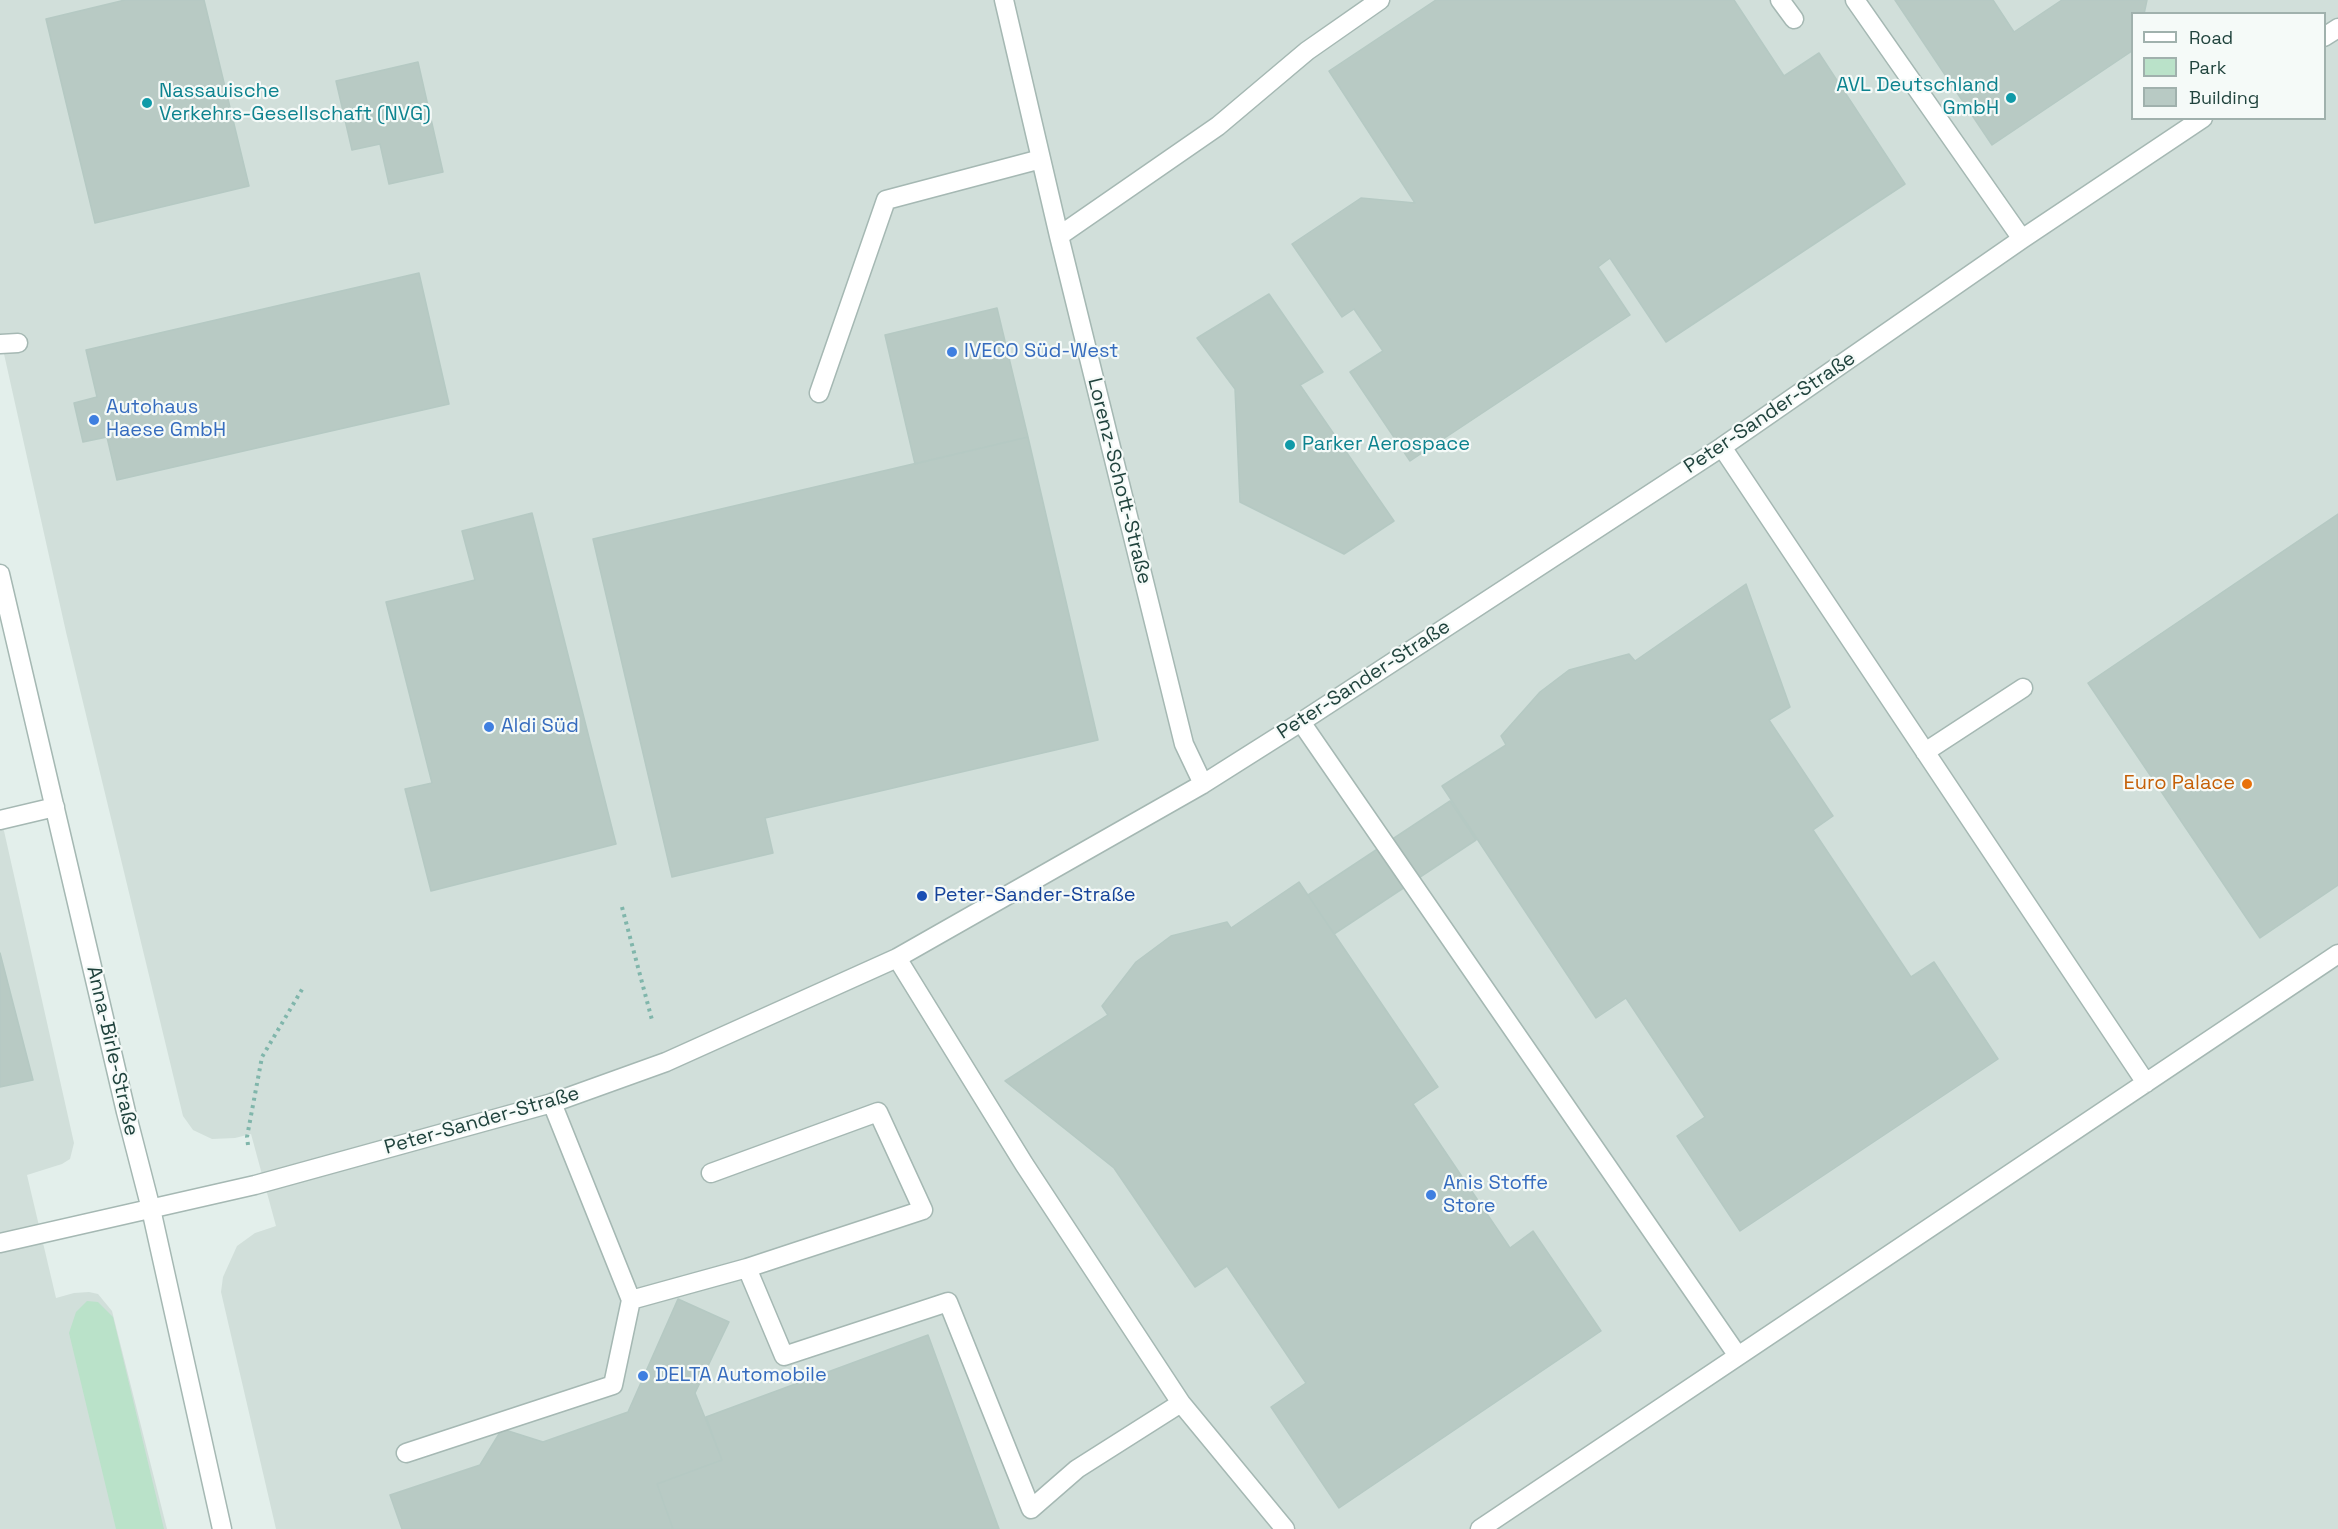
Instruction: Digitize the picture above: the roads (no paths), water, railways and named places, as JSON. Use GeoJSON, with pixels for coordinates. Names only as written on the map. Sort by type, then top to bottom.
{"type":"FeatureCollection","features":[{"type":"Feature","properties":{"kind":"street","name":"Lorenz-Schott-Straße"},"geometry":{"type":"LineString","coordinates":[[1004,0],[1059,236],[1184,744],[1203,784]]}},
{"type":"Feature","properties":{"kind":"street"},"geometry":{"type":"LineString","coordinates":[[1059,236],[1218,126],[1307,51],[1380,0]]}},
{"type":"Feature","properties":{"kind":"street"},"geometry":{"type":"LineString","coordinates":[[1780,0],[1794,19]]}},
{"type":"Feature","properties":{"kind":"street"},"geometry":{"type":"LineString","coordinates":[[1855,0],[2022,239]]}},
{"type":"Feature","properties":{"kind":"street","name":"Peter-Sander-Straße"},"geometry":{"type":"LineString","coordinates":[[0,1243],[255,1185],[552,1103],[666,1062],[897,958],[1203,784],[1301,722],[1722,447],[2022,239],[2200,120]]}},
{"type":"Feature","properties":{"kind":"street"},"geometry":{"type":"LineString","coordinates":[[819,393],[886,200],[1041,159]]}},
{"type":"Feature","properties":{"kind":"street"},"geometry":{"type":"LineString","coordinates":[[1722,447],[2146,1083]]}},
{"type":"Feature","properties":{"kind":"street","name":"Anna-Birle-Straße"},"geometry":{"type":"LineString","coordinates":[[0,574],[123,1100],[151,1209],[222,1529]]}},
{"type":"Feature","properties":{"kind":"street"},"geometry":{"type":"LineString","coordinates":[[1925,752],[2023,688]]}},
{"type":"Feature","properties":{"kind":"street"},"geometry":{"type":"LineString","coordinates":[[1301,722],[1737,1356]]}},
{"type":"Feature","properties":{"kind":"street"},"geometry":{"type":"LineString","coordinates":[[0,820],[55,807]]}},
{"type":"Feature","properties":{"kind":"street"},"geometry":{"type":"LineString","coordinates":[[1480,1529],[2338,954]]}},
{"type":"Feature","properties":{"kind":"street"},"geometry":{"type":"LineString","coordinates":[[897,958],[1024,1164],[1181,1403],[1285,1529]]}},
{"type":"Feature","properties":{"kind":"street"},"geometry":{"type":"LineString","coordinates":[[406,1453],[613,1385],[631,1300],[552,1103]]}},
{"type":"Feature","properties":{"kind":"street"},"geometry":{"type":"LineString","coordinates":[[631,1300],[747,1268],[923,1210],[878,1112],[711,1173]]}},
{"type":"Feature","properties":{"kind":"street"},"geometry":{"type":"LineString","coordinates":[[747,1268],[784,1356],[948,1302],[1031,1509],[1077,1469],[1181,1403]]}},
{"type":"Feature","properties":{"kind":"place","name":"AVL Deutschland GmbH"},"geometry":{"type":"Point","coordinates":[2011,98]}},
{"type":"Feature","properties":{"kind":"place","name":"Nassauische Verkehrs-Gesellschaft (NVG)"},"geometry":{"type":"Point","coordinates":[147,103]}},
{"type":"Feature","properties":{"kind":"place","name":"IVECO Süd-West"},"geometry":{"type":"Point","coordinates":[952,352]}},
{"type":"Feature","properties":{"kind":"place","name":"Autohaus Haese GmbH"},"geometry":{"type":"Point","coordinates":[94,420]}},
{"type":"Feature","properties":{"kind":"place","name":"Parker Aerospace"},"geometry":{"type":"Point","coordinates":[1290,445]}},
{"type":"Feature","properties":{"kind":"place","name":"Aldi Süd"},"geometry":{"type":"Point","coordinates":[489,727]}},
{"type":"Feature","properties":{"kind":"place","name":"Euro Palace"},"geometry":{"type":"Point","coordinates":[2247,784]}},
{"type":"Feature","properties":{"kind":"place","name":"Peter-Sander-Straße"},"geometry":{"type":"Point","coordinates":[922,896]}},
{"type":"Feature","properties":{"kind":"place","name":"Anis Stoffe Store"},"geometry":{"type":"Point","coordinates":[1431,1195]}},
{"type":"Feature","properties":{"kind":"place","name":"DELTA Automobile"},"geometry":{"type":"Point","coordinates":[643,1376]}}]}
